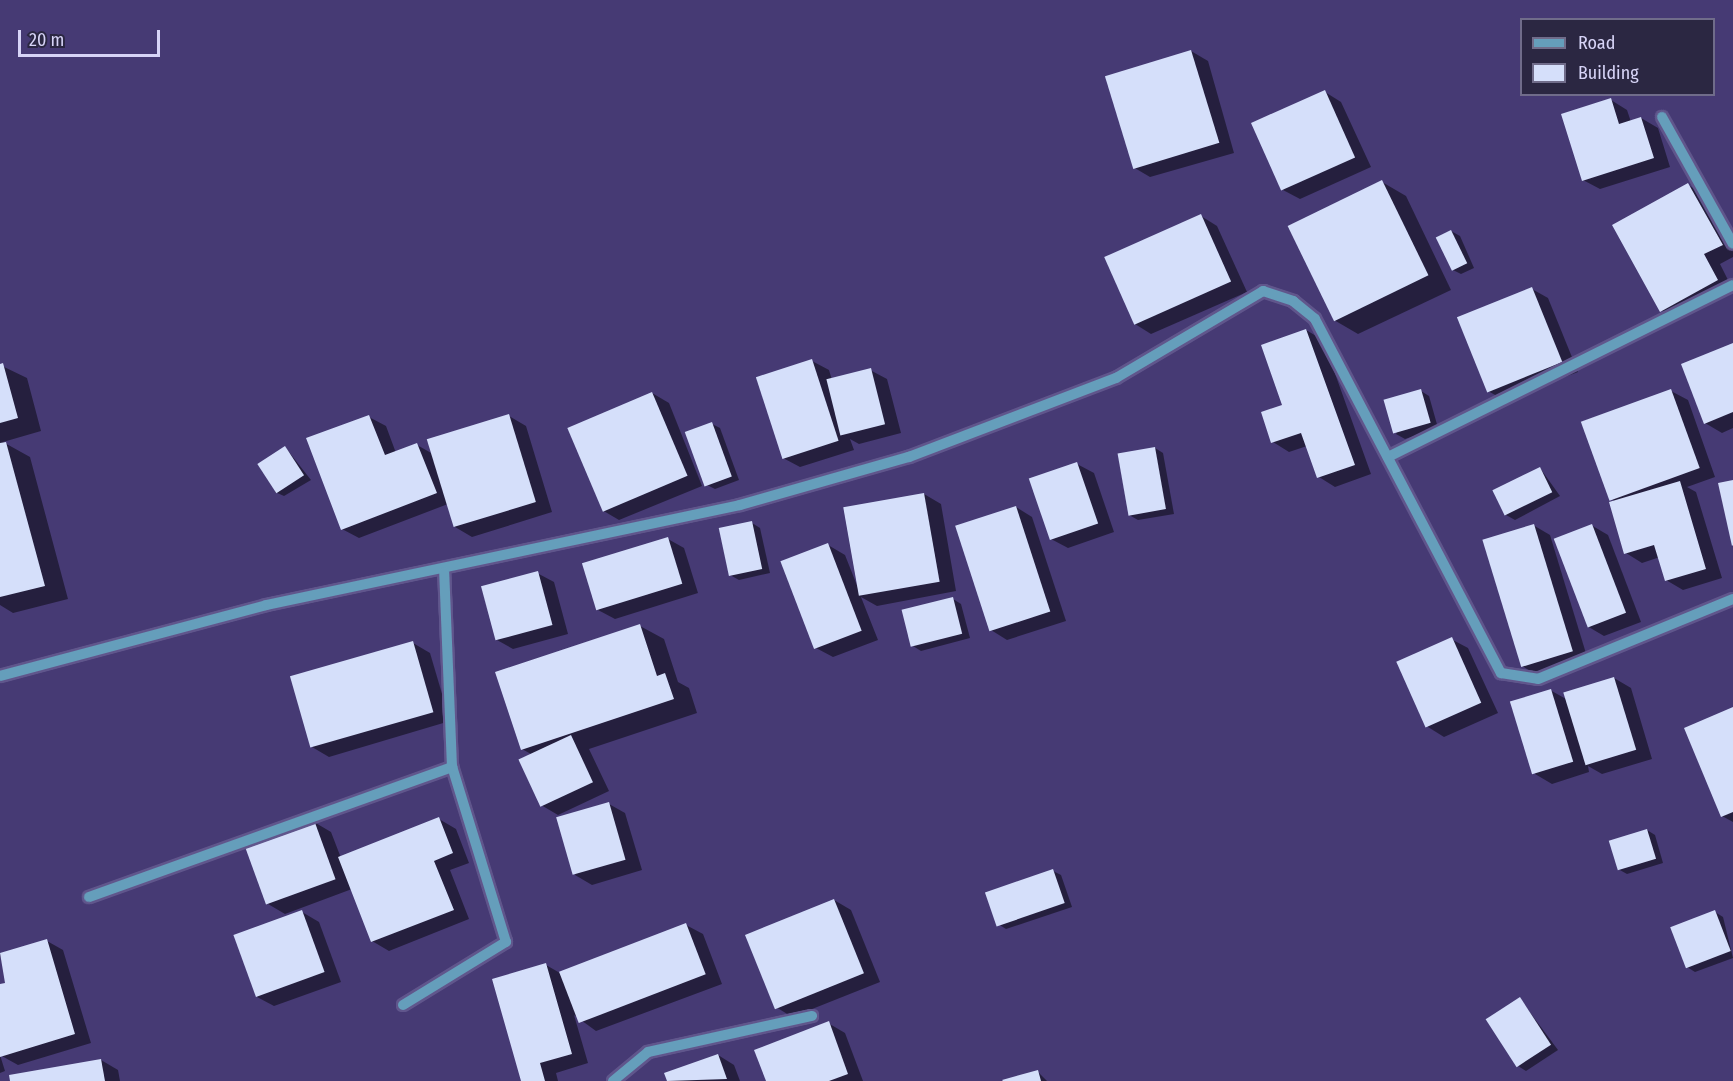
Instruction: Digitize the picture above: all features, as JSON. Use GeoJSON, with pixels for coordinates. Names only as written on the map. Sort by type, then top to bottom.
{"type":"FeatureCollection","features":[{"type":"Feature","properties":{"kind":"street"},"geometry":{"type":"LineString","coordinates":[[1662,117],[1733,244]]}},
{"type":"Feature","properties":{"kind":"street"},"geometry":{"type":"LineString","coordinates":[[1388,457],[1733,285]]}},
{"type":"Feature","properties":{"kind":"street"},"geometry":{"type":"LineString","coordinates":[[0,676],[266,605],[444,572],[741,505],[909,457],[1116,378],[1263,291],[1293,301],[1314,319],[1501,673],[1538,679],[1733,599]]}},
{"type":"Feature","properties":{"kind":"street"},"geometry":{"type":"LineString","coordinates":[[403,1005],[506,942],[452,767],[444,572]]}},
{"type":"Feature","properties":{"kind":"street"},"geometry":{"type":"LineString","coordinates":[[89,897],[452,767]]}},
{"type":"Feature","properties":{"kind":"street"},"geometry":{"type":"LineString","coordinates":[[614,1081],[648,1052],[812,1016]]}},
{"type":"Feature","properties":{"kind":"building"},"geometry":{"type":"Polygon","coordinates":[[[1191,50],[1219,143],[1133,169],[1105,76],[1191,50]]]}},
{"type":"Feature","properties":{"kind":"building"},"geometry":{"type":"Polygon","coordinates":[[[1325,90],[1355,158],[1281,191],[1251,123],[1325,90]]]}},
{"type":"Feature","properties":{"kind":"building"},"geometry":{"type":"Polygon","coordinates":[[[1611,98],[1619,124],[1641,117],[1654,158],[1582,181],[1561,114],[1611,98]]]}},
{"type":"Feature","properties":{"kind":"building"},"geometry":{"type":"Polygon","coordinates":[[[1382,180],[1428,275],[1334,321],[1288,226],[1382,180]]]}},
{"type":"Feature","properties":{"kind":"building"},"geometry":{"type":"Polygon","coordinates":[[[1688,183],[1723,245],[1704,254],[1718,280],[1660,312],[1612,225],[1688,183]]]}},
{"type":"Feature","properties":{"kind":"building"},"geometry":{"type":"Polygon","coordinates":[[[1201,214],[1231,282],[1134,325],[1104,257],[1201,214]]]}},
{"type":"Feature","properties":{"kind":"building"},"geometry":{"type":"Polygon","coordinates":[[[1451,230],[1467,263],[1452,271],[1436,237],[1451,230]]]}},
{"type":"Feature","properties":{"kind":"building"},"geometry":{"type":"Polygon","coordinates":[[[1532,287],[1562,362],[1487,392],[1457,317],[1532,287]]]}},
{"type":"Feature","properties":{"kind":"building"},"geometry":{"type":"Polygon","coordinates":[[[1306,329],[1355,465],[1317,478],[1301,433],[1271,443],[1261,412],[1282,405],[1261,345],[1306,329]]]}},
{"type":"Feature","properties":{"kind":"building"},"geometry":{"type":"Polygon","coordinates":[[[1733,343],[1733,412],[1704,424],[1681,364],[1733,343]]]}},
{"type":"Feature","properties":{"kind":"building"},"geometry":{"type":"Polygon","coordinates":[[[812,359],[839,441],[782,459],[756,377],[812,359]]]}},
{"type":"Feature","properties":{"kind":"building"},"geometry":{"type":"Polygon","coordinates":[[[3,363],[18,418],[0,423],[0,364],[3,363]]]}},
{"type":"Feature","properties":{"kind":"building"},"geometry":{"type":"Polygon","coordinates":[[[871,368],[885,424],[840,435],[826,379],[871,368]]]}},
{"type":"Feature","properties":{"kind":"building"},"geometry":{"type":"Polygon","coordinates":[[[1421,389],[1431,423],[1393,433],[1384,400],[1421,389]]]}},
{"type":"Feature","properties":{"kind":"building"},"geometry":{"type":"Polygon","coordinates":[[[1671,389],[1700,468],[1610,501],[1581,422],[1671,389]]]}},
{"type":"Feature","properties":{"kind":"building"},"geometry":{"type":"Polygon","coordinates":[[[652,392],[688,476],[603,512],[567,428],[652,392]]]}},
{"type":"Feature","properties":{"kind":"building"},"geometry":{"type":"Polygon","coordinates":[[[509,414],[536,502],[454,527],[427,439],[509,414]]]}},
{"type":"Feature","properties":{"kind":"building"},"geometry":{"type":"Polygon","coordinates":[[[369,415],[385,455],[417,443],[437,493],[341,530],[306,438],[369,415]]]}},
{"type":"Feature","properties":{"kind":"building"},"geometry":{"type":"Polygon","coordinates":[[[712,422],[732,477],[705,486],[685,432],[712,422]]]}},
{"type":"Feature","properties":{"kind":"building"},"geometry":{"type":"Polygon","coordinates":[[[6,442],[45,586],[0,597],[0,443],[6,442]]]}},
{"type":"Feature","properties":{"kind":"building"},"geometry":{"type":"Polygon","coordinates":[[[285,446],[304,475],[276,493],[257,464],[285,446]]]}},
{"type":"Feature","properties":{"kind":"building"},"geometry":{"type":"Polygon","coordinates":[[[1155,447],[1166,509],[1129,516],[1118,454],[1155,447]]]}},
{"type":"Feature","properties":{"kind":"building"},"geometry":{"type":"Polygon","coordinates":[[[1077,462],[1098,523],[1050,540],[1029,479],[1077,462]]]}},
{"type":"Feature","properties":{"kind":"building"},"geometry":{"type":"Polygon","coordinates":[[[1540,467],[1552,492],[1505,515],[1492,490],[1540,467]]]}},
{"type":"Feature","properties":{"kind":"building"},"geometry":{"type":"Polygon","coordinates":[[[1733,480],[1733,545],[1732,546],[1718,483],[1733,480]]]}},
{"type":"Feature","properties":{"kind":"building"},"geometry":{"type":"Polygon","coordinates":[[[1680,481],[1706,569],[1665,581],[1654,545],[1624,554],[1609,502],[1680,481]]]}},
{"type":"Feature","properties":{"kind":"building"},"geometry":{"type":"Polygon","coordinates":[[[924,493],[940,582],[859,596],[843,507],[924,493]]]}},
{"type":"Feature","properties":{"kind":"building"},"geometry":{"type":"Polygon","coordinates":[[[1016,506],[1050,612],[989,631],[955,526],[1016,506]]]}},
{"type":"Feature","properties":{"kind":"building"},"geometry":{"type":"Polygon","coordinates":[[[752,521],[762,569],[729,576],[719,528],[752,521]]]}},
{"type":"Feature","properties":{"kind":"building"},"geometry":{"type":"Polygon","coordinates":[[[1534,524],[1573,651],[1521,667],[1482,540],[1534,524]]]}},
{"type":"Feature","properties":{"kind":"building"},"geometry":{"type":"Polygon","coordinates":[[[1592,524],[1626,613],[1588,627],[1554,539],[1592,524]]]}},
{"type":"Feature","properties":{"kind":"building"},"geometry":{"type":"Polygon","coordinates":[[[668,537],[682,584],[596,610],[582,563],[668,537]]]}},
{"type":"Feature","properties":{"kind":"building"},"geometry":{"type":"Polygon","coordinates":[[[828,543],[862,631],[814,649],[780,561],[828,543]]]}},
{"type":"Feature","properties":{"kind":"building"},"geometry":{"type":"Polygon","coordinates":[[[538,571],[552,625],[496,640],[481,586],[538,571]]]}},
{"type":"Feature","properties":{"kind":"building"},"geometry":{"type":"Polygon","coordinates":[[[953,597],[962,634],[911,647],[902,610],[953,597]]]}},
{"type":"Feature","properties":{"kind":"building"},"geometry":{"type":"Polygon","coordinates":[[[640,624],[657,676],[665,673],[674,699],[521,750],[495,672],[640,624]]]}},
{"type":"Feature","properties":{"kind":"building"},"geometry":{"type":"Polygon","coordinates":[[[1452,637],[1481,703],[1426,728],[1396,662],[1452,637]]]}},
{"type":"Feature","properties":{"kind":"building"},"geometry":{"type":"Polygon","coordinates":[[[413,641],[433,712],[310,747],[290,676],[413,641]]]}},
{"type":"Feature","properties":{"kind":"building"},"geometry":{"type":"Polygon","coordinates":[[[1614,677],[1636,750],[1586,765],[1563,692],[1614,677]]]}},
{"type":"Feature","properties":{"kind":"building"},"geometry":{"type":"Polygon","coordinates":[[[1551,689],[1573,762],[1532,774],[1510,702],[1551,689]]]}},
{"type":"Feature","properties":{"kind":"building"},"geometry":{"type":"Polygon","coordinates":[[[1733,707],[1733,812],[1721,817],[1684,728],[1733,707]]]}},
{"type":"Feature","properties":{"kind":"building"},"geometry":{"type":"Polygon","coordinates":[[[571,735],[593,782],[540,807],[518,760],[571,735]]]}},
{"type":"Feature","properties":{"kind":"building"},"geometry":{"type":"Polygon","coordinates":[[[609,802],[626,860],[573,875],[556,817],[609,802]]]}},
{"type":"Feature","properties":{"kind":"building"},"geometry":{"type":"Polygon","coordinates":[[[439,817],[453,853],[434,861],[454,910],[371,942],[338,857],[439,817]]]}},
{"type":"Feature","properties":{"kind":"building"},"geometry":{"type":"Polygon","coordinates":[[[314,820],[336,879],[266,905],[244,845],[314,820]]]}},
{"type":"Feature","properties":{"kind":"building"},"geometry":{"type":"Polygon","coordinates":[[[1647,829],[1656,859],[1618,870],[1609,841],[1647,829]]]}},
{"type":"Feature","properties":{"kind":"building"},"geometry":{"type":"Polygon","coordinates":[[[1053,869],[1065,903],[997,926],[985,892],[1053,869]]]}},
{"type":"Feature","properties":{"kind":"building"},"geometry":{"type":"Polygon","coordinates":[[[834,899],[864,973],[775,1009],[745,935],[834,899]]]}},
{"type":"Feature","properties":{"kind":"building"},"geometry":{"type":"Polygon","coordinates":[[[302,910],[325,972],[256,997],[233,935],[302,910]]]}},
{"type":"Feature","properties":{"kind":"building"},"geometry":{"type":"Polygon","coordinates":[[[1715,910],[1731,951],[1686,968],[1670,927],[1715,910]]]}},
{"type":"Feature","properties":{"kind":"building"},"geometry":{"type":"Polygon","coordinates":[[[686,923],[706,974],[579,1023],[559,972],[686,923]]]}},
{"type":"Feature","properties":{"kind":"building"},"geometry":{"type":"Polygon","coordinates":[[[47,939],[75,1034],[0,1057],[0,984],[5,983],[0,953],[47,939]]]}},
{"type":"Feature","properties":{"kind":"building"},"geometry":{"type":"Polygon","coordinates":[[[546,963],[572,1054],[540,1063],[545,1081],[521,1081],[492,979],[546,963]]]}},
{"type":"Feature","properties":{"kind":"building"},"geometry":{"type":"Polygon","coordinates":[[[1520,997],[1551,1045],[1517,1067],[1486,1019],[1520,997]]]}},
{"type":"Feature","properties":{"kind":"building"},"geometry":{"type":"Polygon","coordinates":[[[829,1021],[848,1074],[829,1081],[766,1081],[754,1050],[829,1021]]]}},
{"type":"Feature","properties":{"kind":"building"},"geometry":{"type":"Polygon","coordinates":[[[718,1054],[727,1079],[667,1081],[664,1073],[718,1054]]]}},
{"type":"Feature","properties":{"kind":"building"},"geometry":{"type":"Polygon","coordinates":[[[101,1059],[105,1081],[10,1081],[9,1075],[101,1059]]]}},
{"type":"Feature","properties":{"kind":"building"},"geometry":{"type":"Polygon","coordinates":[[[1038,1070],[1041,1081],[1002,1080],[1038,1070]]]}}]}
